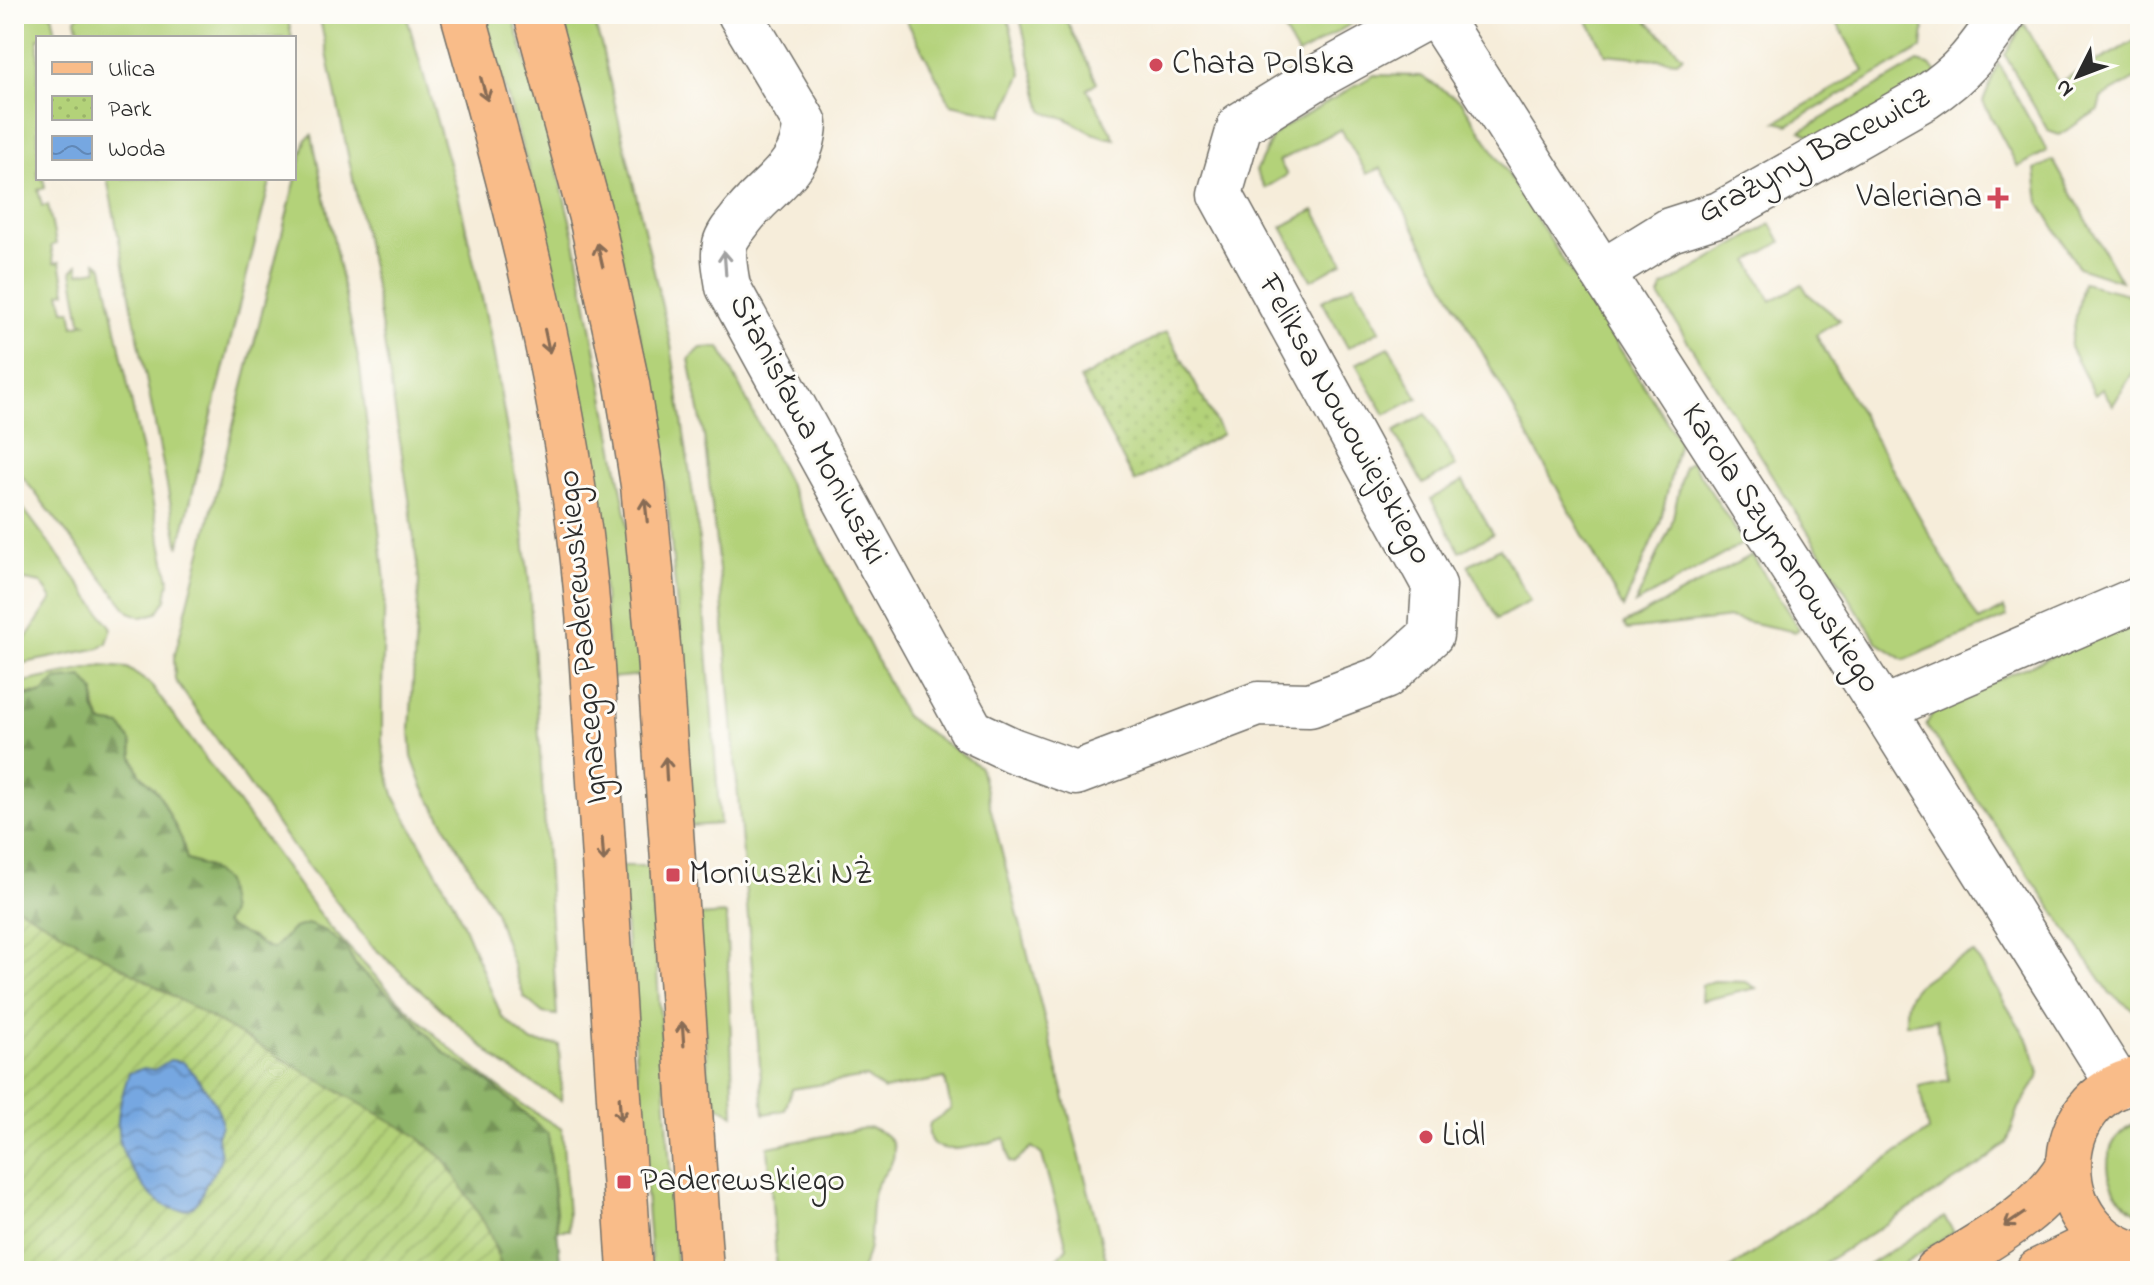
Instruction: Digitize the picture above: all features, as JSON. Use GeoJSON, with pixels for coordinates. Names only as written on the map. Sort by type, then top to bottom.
{"type":"FeatureCollection","features":[{"type":"Feature","properties":{"kind":"main road","name":"Ignacego Paderewskiego"},"geometry":{"type":"LineString","coordinates":[[463,14],[532,268],[553,367],[576,506],[590,636],[630,1271]]}},
{"type":"Feature","properties":{"kind":"main road","name":"Ignacego Paderewskiego"},"geometry":{"type":"LineString","coordinates":[[536,14],[595,234],[627,384],[643,485],[659,656],[701,1271]]}},
{"type":"Feature","properties":{"kind":"main road"},"geometry":{"type":"LineString","coordinates":[[2130,1083],[2098,1100],[2085,1115],[2073,1139],[2068,1165],[2070,1186],[2077,1206],[2088,1223],[2102,1238],[2130,1252]]}},
{"type":"Feature","properties":{"kind":"main road"},"geometry":{"type":"LineString","coordinates":[[1936,1271],[2041,1201],[2068,1165]]}},
{"type":"Feature","properties":{"kind":"main road"},"geometry":{"type":"LineString","coordinates":[[2038,1271],[2079,1251],[2130,1252]]}},
{"type":"Feature","properties":{"kind":"street","name":"Stanisława Moniuszki"},"geometry":{"type":"LineString","coordinates":[[740,14],[805,123],[804,143],[796,159],[783,177],[749,207],[726,239],[723,256],[728,287],[972,731],[1012,750]]}},
{"type":"Feature","properties":{"kind":"street","name":"Karola Szymanowskiego"},"geometry":{"type":"LineString","coordinates":[[1434,14],[1883,709],[2130,1083]]}},
{"type":"Feature","properties":{"kind":"street","name":"Feliksa Nowowiejskiego"},"geometry":{"type":"LineString","coordinates":[[1012,750],[1076,773],[1258,704],[1310,705],[1385,677],[1431,635],[1434,585],[1220,194],[1240,125],[1326,72],[1434,14]]}},
{"type":"Feature","properties":{"kind":"street","name":"Grażyny Bacewicz"},"geometry":{"type":"LineString","coordinates":[[1602,272],[1670,230],[1720,214],[1926,97],[1954,78],[2004,14]]}},
{"type":"Feature","properties":{"kind":"street"},"geometry":{"type":"LineString","coordinates":[[1883,709],[2140,598]]}},
{"type":"Feature","properties":{"kind":"green space"},"geometry":{"type":"Polygon","coordinates":[[[14,14],[52,14],[57,36],[36,36],[36,180],[43,180],[45,188],[38,190],[42,206],[48,205],[56,244],[51,246],[54,263],[60,262],[66,292],[60,293],[64,310],[71,310],[74,326],[86,323],[81,321],[72,271],[78,265],[79,273],[97,270],[96,262],[103,267],[169,580],[166,599],[157,613],[142,617],[129,612],[14,466],[14,14]]]}},
{"type":"Feature","properties":{"kind":"green space"},"geometry":{"type":"Polygon","coordinates":[[[80,14],[287,14],[292,36],[80,36],[76,19],[80,14]]]}},
{"type":"Feature","properties":{"kind":"green space"},"geometry":{"type":"Polygon","coordinates":[[[319,14],[406,14],[459,198],[490,333],[520,505],[529,581],[557,1015],[543,1013],[524,997],[494,909],[423,787],[412,757],[410,729],[419,581],[409,498],[375,286],[319,14]]]}},
{"type":"Feature","properties":{"kind":"green space"},"geometry":{"type":"Polygon","coordinates":[[[483,14],[512,14],[549,137],[574,236],[627,518],[644,675],[610,678],[598,515],[564,316],[540,208],[483,14]]]}},
{"type":"Feature","properties":{"kind":"green space"},"geometry":{"type":"Polygon","coordinates":[[[558,14],[591,14],[601,44],[671,345],[698,529],[720,824],[690,826],[681,652],[669,518],[649,376],[614,220],[558,14]]]}},
{"type":"Feature","properties":{"kind":"green space"},"geometry":{"type":"Polygon","coordinates":[[[903,14],[1007,14],[1022,74],[1003,115],[951,104],[903,14]]]}},
{"type":"Feature","properties":{"kind":"green space"},"geometry":{"type":"Polygon","coordinates":[[[1019,14],[1063,14],[1097,82],[1087,89],[1115,139],[1043,111],[1019,14]]]}},
{"type":"Feature","properties":{"kind":"green space"},"geometry":{"type":"Polygon","coordinates":[[[1274,14],[1363,14],[1298,55],[1274,14]]]}},
{"type":"Feature","properties":{"kind":"green space"},"geometry":{"type":"Polygon","coordinates":[[[1584,14],[1640,14],[1683,56],[1677,61],[1606,54],[1584,14]]]}},
{"type":"Feature","properties":{"kind":"green space"},"geometry":{"type":"Polygon","coordinates":[[[1832,14],[1915,14],[1924,29],[1922,48],[1788,125],[1776,122],[1864,71],[1832,14]]]}},
{"type":"Feature","properties":{"kind":"green space"},"geometry":{"type":"Polygon","coordinates":[[[2024,23],[2058,83],[2140,38],[2140,76],[2101,98],[2098,110],[2059,135],[2048,131],[2005,55],[2024,23]]]}},
{"type":"Feature","properties":{"kind":"green space"},"geometry":{"type":"Polygon","coordinates":[[[1918,62],[1929,65],[1938,73],[1823,142],[1801,131],[1918,62]]]}},
{"type":"Feature","properties":{"kind":"green space"},"geometry":{"type":"Polygon","coordinates":[[[1998,63],[2047,151],[2018,167],[1983,102],[1998,63]]]}},
{"type":"Feature","properties":{"kind":"green space"},"geometry":{"type":"Polygon","coordinates":[[[1374,75],[1421,76],[1462,102],[1679,441],[1660,523],[1623,608],[1381,168],[1367,174],[1341,129],[1279,161],[1287,175],[1265,188],[1256,171],[1272,138],[1281,129],[1374,75]]]}},
{"type":"Feature","properties":{"kind":"green space"},"geometry":{"type":"Polygon","coordinates":[[[312,135],[360,368],[385,581],[382,743],[387,770],[395,798],[454,903],[502,1017],[531,1042],[559,1045],[562,1101],[502,1064],[371,945],[295,850],[175,680],[174,658],[306,139],[312,135]]]}},
{"type":"Feature","properties":{"kind":"green space"},"geometry":{"type":"Polygon","coordinates":[[[2053,160],[2121,281],[2078,267],[2039,202],[2035,170],[2053,160]]]}},
{"type":"Feature","properties":{"kind":"green space"},"geometry":{"type":"Polygon","coordinates":[[[107,180],[271,180],[179,547],[107,180]]]}},
{"type":"Feature","properties":{"kind":"green space"},"geometry":{"type":"Polygon","coordinates":[[[1314,210],[1343,262],[1311,280],[1282,227],[1314,210]]]}},
{"type":"Feature","properties":{"kind":"green space"},"geometry":{"type":"Polygon","coordinates":[[[1771,224],[1781,242],[1749,261],[1771,301],[1802,284],[1808,294],[1840,320],[1816,335],[1979,621],[2004,608],[2007,617],[1904,660],[1878,643],[1659,296],[1663,287],[1771,224]]]}},
{"type":"Feature","properties":{"kind":"green space"},"geometry":{"type":"Polygon","coordinates":[[[2083,283],[2128,294],[2140,315],[2140,361],[2113,405],[2102,389],[2095,395],[2070,347],[2083,283]]]}},
{"type":"Feature","properties":{"kind":"green space"},"geometry":{"type":"Polygon","coordinates":[[[1354,284],[1380,330],[1348,348],[1322,301],[1354,284]]]}},
{"type":"Feature","properties":{"kind":"green space"},"geometry":{"type":"Polygon","coordinates":[[[1167,331],[1222,434],[1135,482],[1080,379],[1167,331]]]}},
{"type":"Feature","properties":{"kind":"green space"},"geometry":{"type":"Polygon","coordinates":[[[720,347],[905,716],[980,767],[1109,1271],[1047,1271],[1067,1247],[1042,1155],[1032,1147],[1014,1163],[1010,1162],[1005,1138],[956,1149],[934,1145],[929,1136],[930,1123],[951,1109],[945,1078],[884,1090],[866,1077],[792,1089],[785,1110],[764,1114],[721,588],[704,436],[689,359],[701,348],[720,347]]]}},
{"type":"Feature","properties":{"kind":"green space"},"geometry":{"type":"Polygon","coordinates":[[[1389,347],[1418,398],[1385,415],[1356,364],[1389,347]]]}},
{"type":"Feature","properties":{"kind":"green space"},"geometry":{"type":"Polygon","coordinates":[[[1426,414],[1456,466],[1423,484],[1394,432],[1426,414]]]}},
{"type":"Feature","properties":{"kind":"green space"},"geometry":{"type":"Polygon","coordinates":[[[1691,461],[1744,543],[1635,604],[1671,526],[1684,467],[1691,461]]]}},
{"type":"Feature","properties":{"kind":"green space"},"geometry":{"type":"Polygon","coordinates":[[[1463,481],[1493,534],[1460,552],[1431,499],[1463,481]]]}},
{"type":"Feature","properties":{"kind":"green space"},"geometry":{"type":"Polygon","coordinates":[[[14,496],[112,628],[107,643],[100,648],[14,665],[14,656],[52,599],[41,583],[14,578],[14,496]]]}},
{"type":"Feature","properties":{"kind":"green space"},"geometry":{"type":"Polygon","coordinates":[[[1500,548],[1530,601],[1497,619],[1468,565],[1500,548]]]}},
{"type":"Feature","properties":{"kind":"green space"},"geometry":{"type":"Polygon","coordinates":[[[1752,555],[1799,629],[1795,632],[1730,618],[1627,630],[1624,624],[1752,555]]]}},
{"type":"Feature","properties":{"kind":"green space"},"geometry":{"type":"Polygon","coordinates":[[[2140,618],[2140,1011],[2110,993],[1926,725],[1936,706],[2140,618]]]}},
{"type":"Feature","properties":{"kind":"green space"},"geometry":{"type":"Polygon","coordinates":[[[101,666],[127,668],[150,684],[316,909],[384,985],[468,1064],[562,1129],[569,1230],[558,1230],[548,1134],[490,1083],[443,1052],[401,1005],[356,966],[346,948],[294,928],[273,949],[261,947],[252,937],[235,932],[224,923],[208,867],[187,860],[182,840],[159,794],[140,774],[131,741],[99,718],[95,692],[21,694],[14,697],[14,684],[101,666]]]}},
{"type":"Feature","properties":{"kind":"green space"},"geometry":{"type":"Polygon","coordinates":[[[82,677],[95,692],[94,708],[101,723],[121,726],[131,741],[140,774],[159,794],[182,840],[187,860],[208,867],[225,881],[230,913],[224,924],[273,949],[294,928],[308,924],[326,931],[346,948],[356,966],[401,1005],[443,1052],[490,1083],[548,1134],[561,1271],[421,1271],[91,950],[14,905],[14,697],[42,694],[55,680],[82,677]]]}},
{"type":"Feature","properties":{"kind":"green space"},"geometry":{"type":"Polygon","coordinates":[[[621,866],[650,866],[677,1271],[652,1271],[621,866]]]}},
{"type":"Feature","properties":{"kind":"green space"},"geometry":{"type":"Polygon","coordinates":[[[14,905],[415,1135],[445,1160],[488,1229],[503,1271],[14,1271],[14,905]]]}},
{"type":"Feature","properties":{"kind":"green space"},"geometry":{"type":"Polygon","coordinates":[[[726,914],[734,1115],[719,1106],[709,1089],[697,916],[726,914]]]}},
{"type":"Feature","properties":{"kind":"green space"},"geometry":{"type":"Polygon","coordinates":[[[1974,953],[2029,1042],[2039,1071],[2038,1078],[2019,1108],[2007,1143],[1980,1165],[1811,1271],[1727,1271],[1928,1131],[1919,1086],[1949,1080],[1936,1019],[1906,1024],[1908,999],[1917,986],[1932,975],[1974,953]]]}},
{"type":"Feature","properties":{"kind":"green space"},"geometry":{"type":"Polygon","coordinates":[[[1714,981],[1746,982],[1756,988],[1701,1001],[1702,985],[1714,981]]]}},
{"type":"Feature","properties":{"kind":"green space"},"geometry":{"type":"Polygon","coordinates":[[[2140,1121],[2140,1214],[2117,1194],[2108,1167],[2115,1140],[2125,1129],[2140,1121]]]}},
{"type":"Feature","properties":{"kind":"green space"},"geometry":{"type":"Polygon","coordinates":[[[870,1127],[890,1139],[894,1152],[874,1191],[868,1252],[860,1271],[777,1271],[768,1147],[870,1127]]]}},
{"type":"Feature","properties":{"kind":"green space"},"geometry":{"type":"Polygon","coordinates":[[[1944,1217],[1954,1232],[1893,1271],[1859,1271],[1944,1217]]]}},
{"type":"Feature","properties":{"kind":"water"},"geometry":{"type":"Polygon","coordinates":[[[170,1060],[183,1062],[200,1082],[217,1108],[221,1124],[217,1136],[221,1154],[218,1167],[197,1202],[191,1208],[181,1210],[165,1206],[148,1192],[126,1159],[118,1134],[120,1106],[129,1073],[144,1068],[154,1070],[170,1060]]]}},
{"type":"Feature","properties":{"kind":"place","name":"Chata Polska"},"geometry":{"type":"Point","coordinates":[1156,65]}},
{"type":"Feature","properties":{"kind":"place","name":"Valeriana"},"geometry":{"type":"Point","coordinates":[1998,198]}},
{"type":"Feature","properties":{"kind":"place","name":"Moniuszki NŻ"},"geometry":{"type":"Point","coordinates":[673,875]}},
{"type":"Feature","properties":{"kind":"place","name":"Lidl"},"geometry":{"type":"Point","coordinates":[1426,1137]}},
{"type":"Feature","properties":{"kind":"place","name":"Paderewskiego"},"geometry":{"type":"Point","coordinates":[624,1182]}}]}
